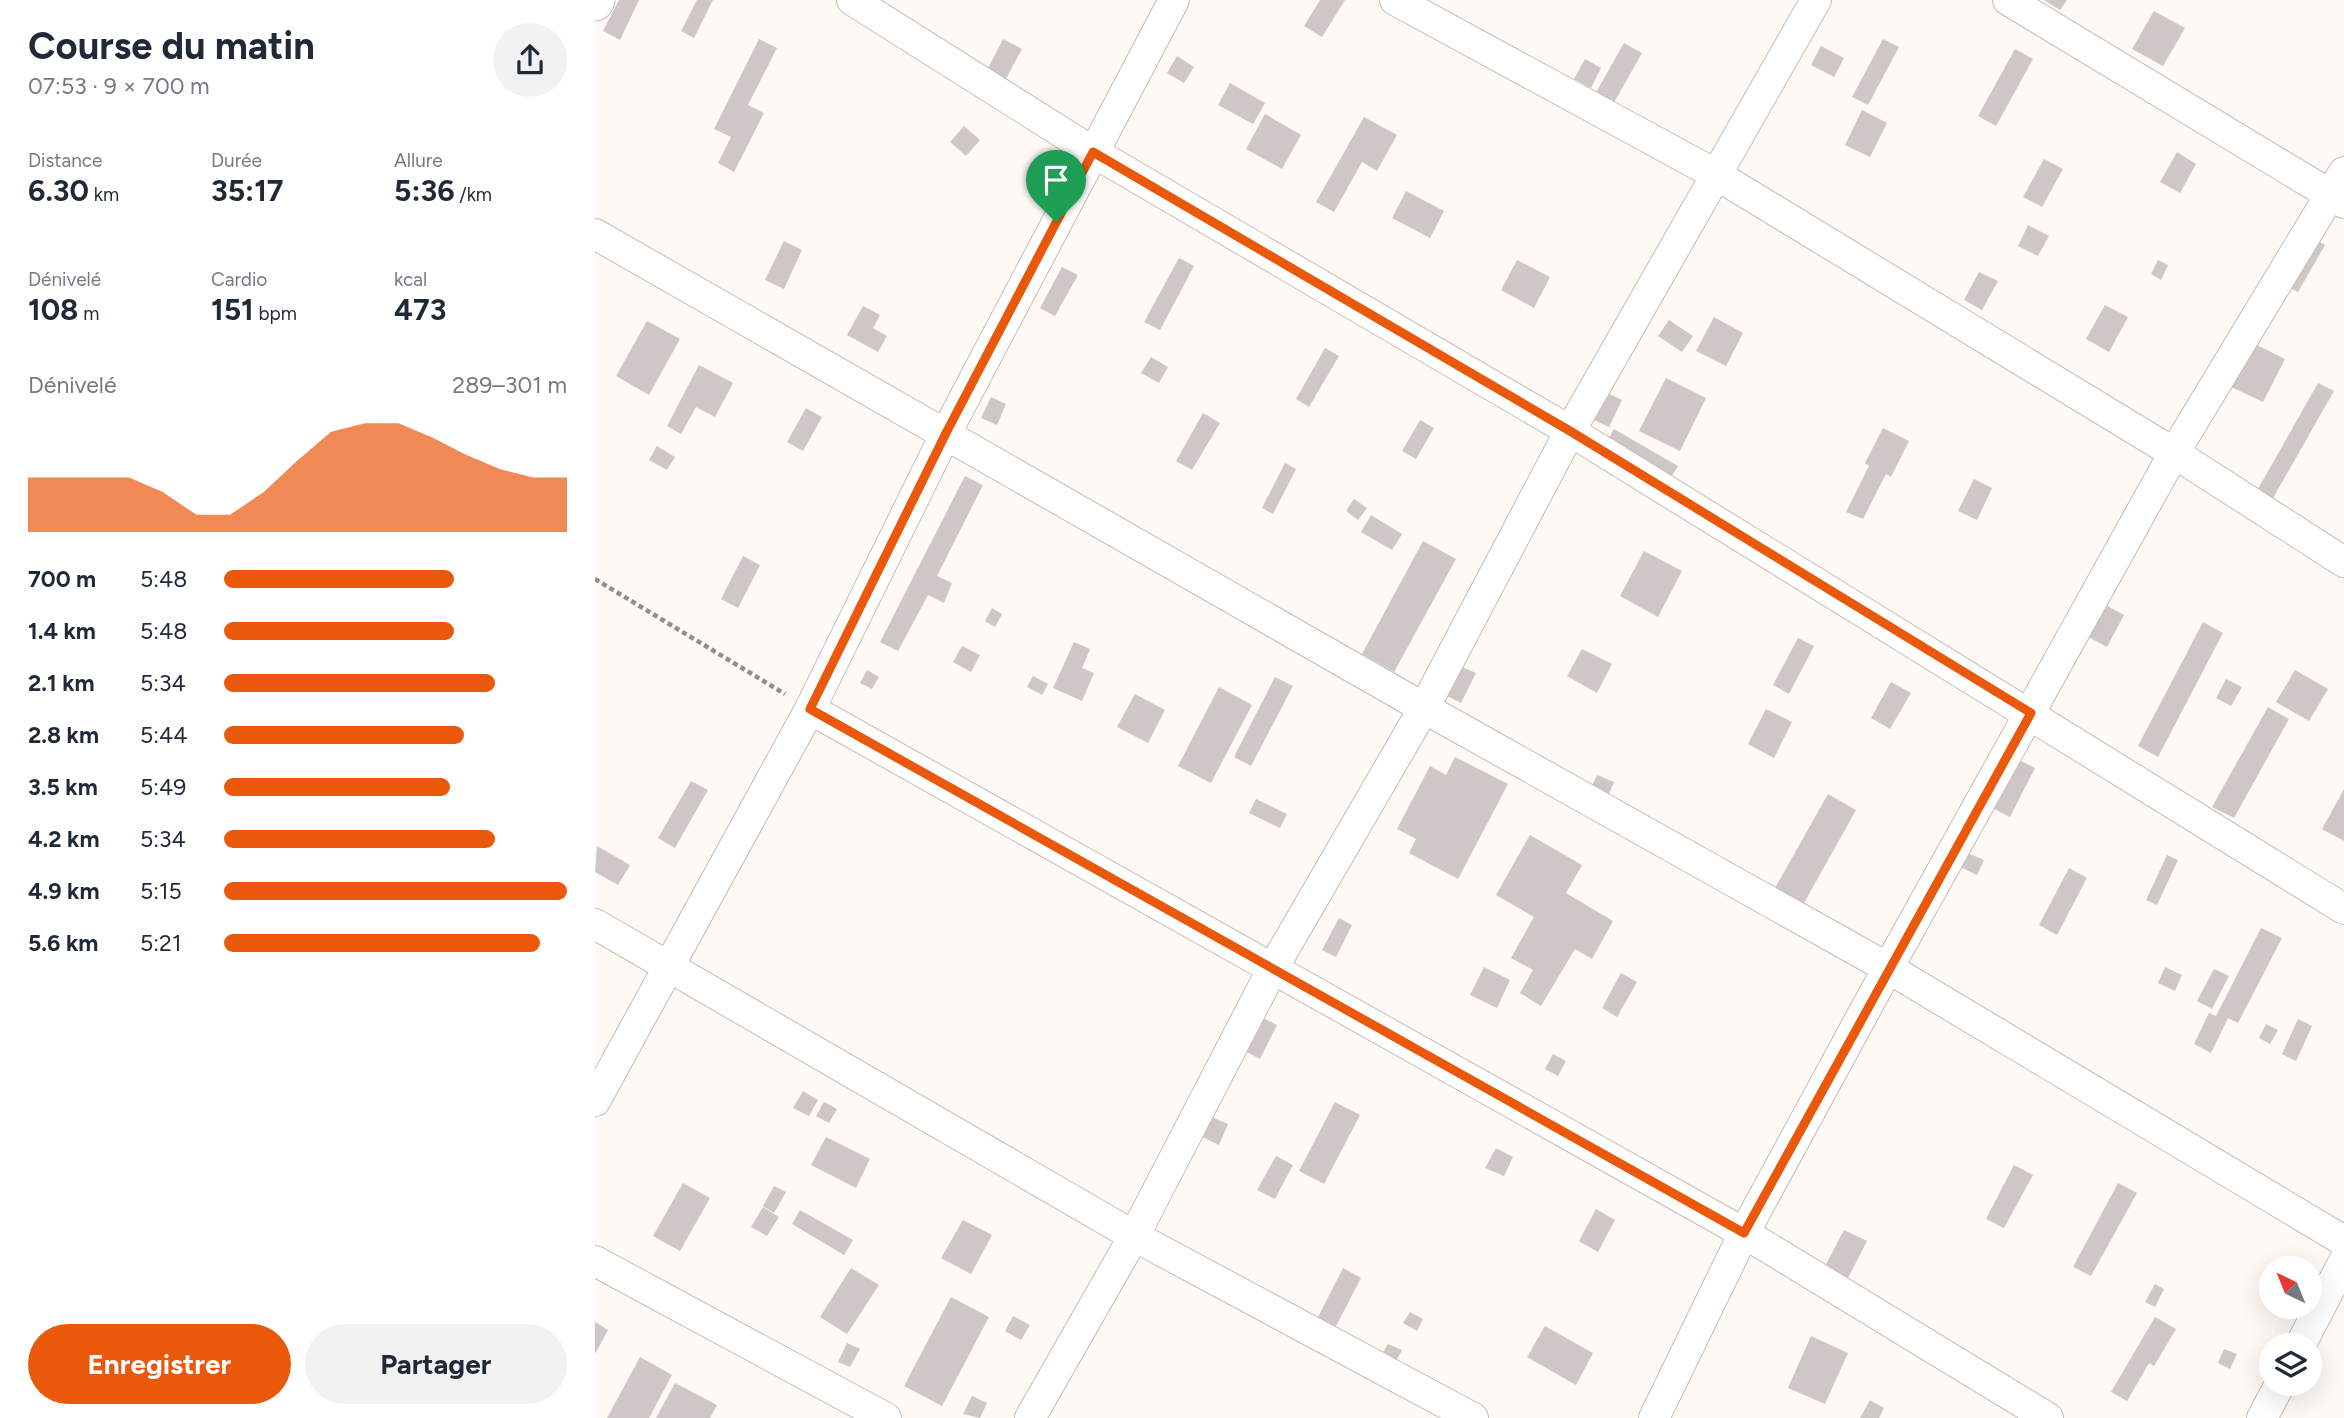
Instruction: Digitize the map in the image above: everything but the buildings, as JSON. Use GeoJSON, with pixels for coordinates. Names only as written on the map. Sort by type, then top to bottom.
{"type":"FeatureCollection","features":[{"type":"Feature","properties":{"kind":"street"},"geometry":{"type":"LineString","coordinates":[[852,0],[1093,152],[1570,431],[2031,713],[2344,909]]}},
{"type":"Feature","properties":{"kind":"street"},"geometry":{"type":"LineString","coordinates":[[595,1101],[670,969],[810,709],[946,433],[1174,0]]}},
{"type":"Feature","properties":{"kind":"street"},"geometry":{"type":"LineString","coordinates":[[1395,0],[1716,174],[2174,453],[2344,562]]}},
{"type":"Feature","properties":{"kind":"street"},"geometry":{"type":"LineString","coordinates":[[1030,1418],[1134,1236],[1273,968],[1424,708],[1570,431],[1816,0]]}},
{"type":"Feature","properties":{"kind":"street"},"geometry":{"type":"LineString","coordinates":[[1654,1418],[1744,1233],[2174,453],[2340,190],[2008,0]]}},
{"type":"Feature","properties":{"kind":"street"},"geometry":{"type":"LineString","coordinates":[[595,234],[1424,708],[1888,968],[2344,1241]]}},
{"type":"Feature","properties":{"kind":"street"},"geometry":{"type":"LineString","coordinates":[[810,709],[1744,1233],[2048,1418]]}},
{"type":"Feature","properties":{"kind":"street"},"geometry":{"type":"LineString","coordinates":[[595,924],[1134,1236],[1473,1418]]}},
{"type":"Feature","properties":{"kind":"street"},"geometry":{"type":"LineString","coordinates":[[595,1261],[886,1418]]}},
{"type":"Feature","properties":{"kind":"street"},"geometry":{"type":"LineString","coordinates":[[2307,1333],[2344,1261]]}},
{"type":"Feature","properties":{"kind":"street"},"geometry":{"type":"LineString","coordinates":[[2262,1418],[2274,1396]]}},
{"type":"Feature","properties":{"kind":"path"},"geometry":{"type":"LineString","coordinates":[[595,579],[810,709]]}},
{"type":"Feature","properties":{"kind":"route"},"geometry":{"type":"LineString","coordinates":[[1093,152],[1570,431],[2031,713],[1744,1233],[810,709],[946,433],[1056,222],[1093,152]]}}]}
